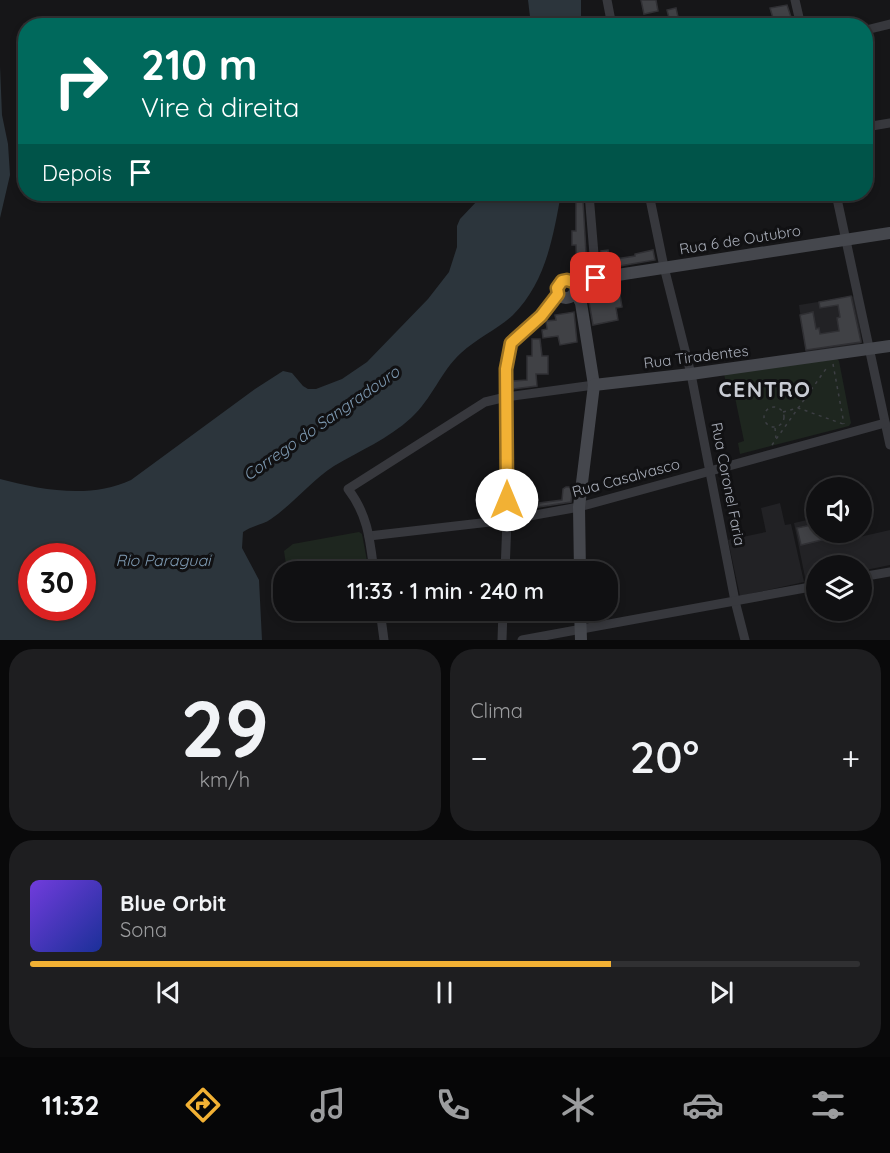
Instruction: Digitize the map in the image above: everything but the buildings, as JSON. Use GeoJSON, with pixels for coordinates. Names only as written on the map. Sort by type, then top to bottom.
{"type":"FeatureCollection","features":[{"type":"Feature","properties":{"kind":"street"},"geometry":{"type":"LineString","coordinates":[[607,0],[610,18]]}},
{"type":"Feature","properties":{"kind":"street"},"geometry":{"type":"LineString","coordinates":[[795,0],[799,18]]}},
{"type":"Feature","properties":{"kind":"street"},"geometry":{"type":"LineString","coordinates":[[873,28],[890,24]]}},
{"type":"Feature","properties":{"kind":"street"},"geometry":{"type":"LineString","coordinates":[[873,126],[890,123]]}},
{"type":"Feature","properties":{"kind":"street"},"geometry":{"type":"LineString","coordinates":[[590,201],[596,278]]}},
{"type":"Feature","properties":{"kind":"street","name":"Rua Coronel Faria"},"geometry":{"type":"LineString","coordinates":[[650,201],[664,267],[692,374],[735,601],[745,640]]}},
{"type":"Feature","properties":{"kind":"street"},"geometry":{"type":"LineString","coordinates":[[838,201],[890,445]]}},
{"type":"Feature","properties":{"kind":"street","name":"Rua 6 de Outubro"},"geometry":{"type":"LineString","coordinates":[[558,294],[566,299],[572,296],[574,287],[596,278],[890,233]]}},
{"type":"Feature","properties":{"kind":"street"},"geometry":{"type":"LineString","coordinates":[[574,287],[581,303],[594,385],[579,507],[580,561]]}},
{"type":"Feature","properties":{"kind":"street"},"geometry":{"type":"LineString","coordinates":[[505,561],[506,369],[511,343],[541,316],[558,294]]}},
{"type":"Feature","properties":{"kind":"street","name":"Rua Tiradentes"},"geometry":{"type":"LineString","coordinates":[[369,536],[360,504],[348,489],[485,402],[506,397],[890,346]]}},
{"type":"Feature","properties":{"kind":"street","name":"Rua Casalvasco"},"geometry":{"type":"LineString","coordinates":[[369,536],[507,520],[579,507],[885,423]]}},
{"type":"Feature","properties":{"kind":"street"},"geometry":{"type":"LineString","coordinates":[[369,536],[372,561]]}},
{"type":"Feature","properties":{"kind":"street"},"geometry":{"type":"LineString","coordinates":[[872,575],[890,572]]}},
{"type":"Feature","properties":{"kind":"street"},"geometry":{"type":"LineString","coordinates":[[522,640],[580,635],[806,588]]}},
{"type":"Feature","properties":{"kind":"street"},"geometry":{"type":"LineString","coordinates":[[381,621],[384,640]]}},
{"type":"Feature","properties":{"kind":"street"},"geometry":{"type":"LineString","coordinates":[[502,640],[503,621]]}},
{"type":"Feature","properties":{"kind":"path"},"geometry":{"type":"LineString","coordinates":[[772,446],[833,360],[844,424]]}},
{"type":"Feature","properties":{"kind":"path"},"geometry":{"type":"LineString","coordinates":[[775,427],[765,423],[763,417],[766,410],[775,406],[783,412]]}},
{"type":"Feature","properties":{"kind":"path"},"geometry":{"type":"LineString","coordinates":[[783,412],[798,408],[849,426]]}},
{"type":"Feature","properties":{"kind":"path"},"geometry":{"type":"LineString","coordinates":[[775,427],[783,422],[783,412]]}},
{"type":"Feature","properties":{"kind":"path"},"geometry":{"type":"LineString","coordinates":[[775,427],[777,439]]}},
{"type":"Feature","properties":{"kind":"shaded area"},"geometry":{"type":"Polygon","coordinates":[[[855,296],[862,341],[859,346],[806,354],[799,305],[855,296]]]}},
{"type":"Feature","properties":{"kind":"shaded area"},"geometry":{"type":"Polygon","coordinates":[[[837,359],[851,423],[849,426],[740,454],[738,443],[744,441],[732,383],[726,383],[724,374],[837,359]]]}},
{"type":"Feature","properties":{"kind":"shaded area"},"geometry":{"type":"Polygon","coordinates":[[[780,503],[785,525],[791,524],[804,582],[740,596],[728,540],[766,532],[761,508],[780,503]]]}},
{"type":"Feature","properties":{"kind":"shaded area"},"geometry":{"type":"Polygon","coordinates":[[[806,520],[806,543],[872,543],[872,534],[890,530],[890,565],[872,569],[872,555],[806,555],[806,582],[794,523],[806,520]]]}},
{"type":"Feature","properties":{"kind":"shaded area"},"geometry":{"type":"Polygon","coordinates":[[[359,532],[362,534],[367,561],[286,561],[284,551],[293,544],[359,532]]]}},
{"type":"Feature","properties":{"kind":"water"},"geometry":{"type":"Polygon","coordinates":[[[528,0],[581,0],[581,18],[530,18],[528,0]]]}},
{"type":"Feature","properties":{"kind":"water"},"geometry":{"type":"Polygon","coordinates":[[[0,66],[2,115],[8,144],[10,175],[0,218],[0,66]]]}},
{"type":"Feature","properties":{"kind":"water","name":"Rio Paraguai"},"geometry":{"type":"Polygon","coordinates":[[[477,201],[560,201],[551,242],[541,274],[513,315],[454,360],[411,418],[384,438],[334,466],[271,519],[243,532],[242,548],[259,580],[262,640],[0,640],[0,479],[66,491],[116,486],[131,480],[283,371],[292,373],[308,389],[316,389],[342,379],[367,362],[428,299],[449,272],[457,247],[457,226],[460,219],[477,201]]]}},
{"type":"Feature","properties":{"kind":"district","name":"CENTRO"},"geometry":{"type":"Point","coordinates":[765,390]}},
{"type":"Feature","properties":{"kind":"route"},"geometry":{"type":"LineString","coordinates":[[507,500],[506,369],[511,343],[541,316],[558,294],[559,283],[564,280],[573,282],[596,278]]}},
{"type":"Feature","properties":{"kind":"water label","name":"Corrego do Sangradouro"},"geometry":{"type":"Point","coordinates":[321,423]}}]}
